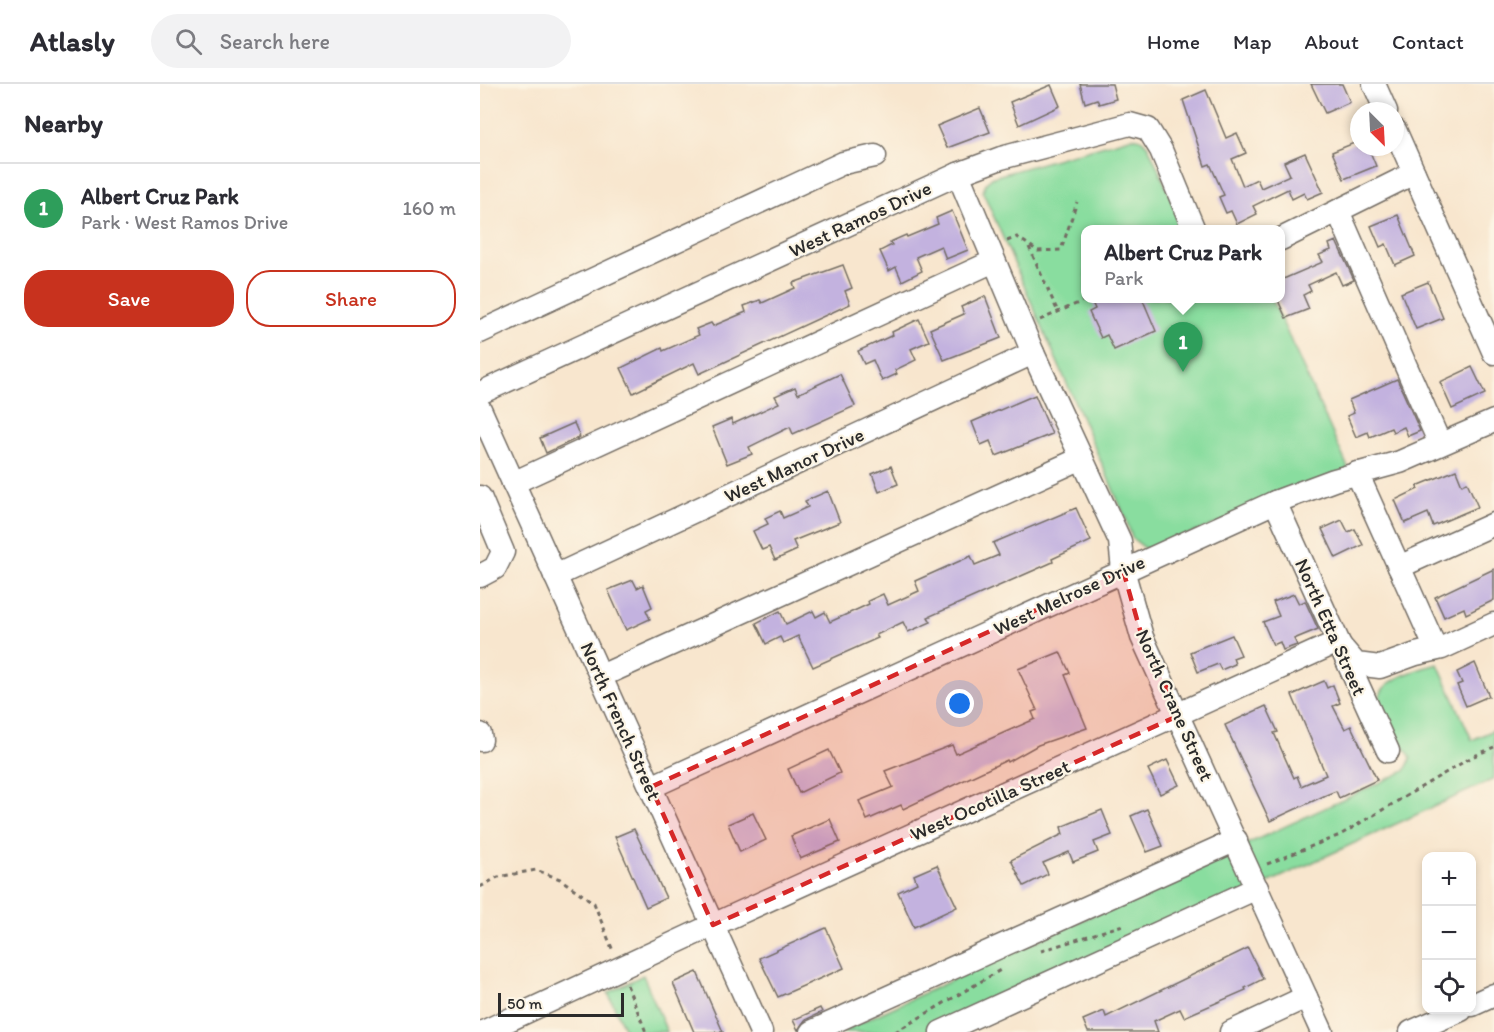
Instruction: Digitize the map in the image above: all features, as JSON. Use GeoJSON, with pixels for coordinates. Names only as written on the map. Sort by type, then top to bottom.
{"type":"FeatureCollection","features":[{"type":"Feature","properties":{"kind":"street"},"geometry":{"type":"LineString","coordinates":[[1374,84],[1382,102]]}},
{"type":"Feature","properties":{"kind":"street","name":"West Ramos Drive"},"geometry":{"type":"LineString","coordinates":[[480,393],[958,174],[1000,159],[1130,124],[1148,129],[1161,150],[1192,225]]}},
{"type":"Feature","properties":{"kind":"street"},"geometry":{"type":"LineString","coordinates":[[1404,150],[1494,353]]}},
{"type":"Feature","properties":{"kind":"street"},"geometry":{"type":"LineString","coordinates":[[480,332],[843,163],[875,156]]}},
{"type":"Feature","properties":{"kind":"street"},"geometry":{"type":"LineString","coordinates":[[1285,237],[1414,173]]}},
{"type":"Feature","properties":{"kind":"street","name":"North Crane Street"},"geometry":{"type":"LineString","coordinates":[[958,174],[1000,252],[1033,353],[1120,541],[1123,570],[1142,637],[1180,715],[1322,1032]]}},
{"type":"Feature","properties":{"kind":"street"},"geometry":{"type":"LineString","coordinates":[[1338,211],[1440,444]]}},
{"type":"Feature","properties":{"kind":"street"},"geometry":{"type":"LineString","coordinates":[[513,483],[1000,252]]}},
{"type":"Feature","properties":{"kind":"street","name":"West Manor Drive"},"geometry":{"type":"LineString","coordinates":[[555,576],[1033,353]]}},
{"type":"Feature","properties":{"kind":"street","name":"North French Street"},"geometry":{"type":"LineString","coordinates":[[480,409],[761,1032]]}},
{"type":"Feature","properties":{"kind":"street","name":"West Melrose Drive"},"geometry":{"type":"LineString","coordinates":[[651,787],[1275,502],[1357,473],[1400,462],[1494,421]]}},
{"type":"Feature","properties":{"kind":"street"},"geometry":{"type":"LineString","coordinates":[[601,676],[1082,458]]}},
{"type":"Feature","properties":{"kind":"street"},"geometry":{"type":"LineString","coordinates":[[1357,473],[1436,649]]}},
{"type":"Feature","properties":{"kind":"street"},"geometry":{"type":"LineString","coordinates":[[480,497],[503,552],[495,568],[480,576]]}},
{"type":"Feature","properties":{"kind":"street","name":"North Etta Street"},"geometry":{"type":"LineString","coordinates":[[1275,502],[1388,751]]}},
{"type":"Feature","properties":{"kind":"street"},"geometry":{"type":"LineString","coordinates":[[1399,567],[1494,524]]}},
{"type":"Feature","properties":{"kind":"street"},"geometry":{"type":"LineString","coordinates":[[1337,642],[1356,664],[1380,667],[1436,649],[1494,624]]}},
{"type":"Feature","properties":{"kind":"street","name":"West Ocotilla Street"},"geometry":{"type":"LineString","coordinates":[[483,1032],[1337,642]]}},
{"type":"Feature","properties":{"kind":"street"},"geometry":{"type":"LineString","coordinates":[[811,1032],[1236,840]]}},
{"type":"Feature","properties":{"kind":"street"},"geometry":{"type":"LineString","coordinates":[[941,1032],[1253,879]]}},
{"type":"Feature","properties":{"kind":"street"},"geometry":{"type":"LineString","coordinates":[[1476,1003],[1494,994]]}},
{"type":"Feature","properties":{"kind":"street"},"geometry":{"type":"LineString","coordinates":[[1231,1032],[1306,997]]}},
{"type":"Feature","properties":{"kind":"street"},"geometry":{"type":"LineString","coordinates":[[1412,1032],[1452,1014]]}},
{"type":"Feature","properties":{"kind":"path"},"geometry":{"type":"LineString","coordinates":[[1000,252],[1017,237],[1038,251],[1061,250],[1077,202]]}},
{"type":"Feature","properties":{"kind":"path"},"geometry":{"type":"LineString","coordinates":[[1029,245],[1058,312]]}},
{"type":"Feature","properties":{"kind":"path"},"geometry":{"type":"LineString","coordinates":[[1040,320],[1081,302]]}},
{"type":"Feature","properties":{"kind":"path"},"geometry":{"type":"LineString","coordinates":[[1253,879],[1340,835],[1472,757],[1494,747]]}},
{"type":"Feature","properties":{"kind":"path"},"geometry":{"type":"LineString","coordinates":[[480,887],[498,877],[536,870],[560,879],[594,903],[646,1032]]}},
{"type":"Feature","properties":{"kind":"path"},"geometry":{"type":"LineString","coordinates":[[1035,953],[1128,924]]}},
{"type":"Feature","properties":{"kind":"path"},"geometry":{"type":"LineString","coordinates":[[895,1032],[1006,967]]}},
{"type":"Feature","properties":{"kind":"highlighted area"},"geometry":{"type":"Polygon","coordinates":[[[1123,570],[1142,637],[1180,715],[713,925],[651,787],[1123,570]]]}},
{"type":"Feature","properties":{"kind":"green space"},"geometry":{"type":"Polygon","coordinates":[[[1133,137],[1141,139],[1148,146],[1183,225],[1081,225],[1081,303],[1274,303],[1350,472],[1154,548],[1146,549],[1132,538],[1126,519],[983,192],[986,183],[993,177],[1133,137]]]}},
{"type":"Feature","properties":{"kind":"green space"},"geometry":{"type":"Polygon","coordinates":[[[1438,664],[1472,740],[1494,730],[1494,779],[943,1032],[840,1032],[1405,771],[1411,758],[1384,714],[1380,701],[1381,694],[1392,681],[1438,664]]]}},
{"type":"Feature","properties":{"kind":"green space"},"geometry":{"type":"Polygon","coordinates":[[[643,975],[667,1032],[626,1032],[608,993],[643,975]]]}},
{"type":"Feature","properties":{"kind":"building"},"geometry":{"type":"Polygon","coordinates":[[[1080,84],[1112,84],[1116,99],[1099,104],[1097,99],[1085,103],[1080,84]]]}},
{"type":"Feature","properties":{"kind":"building"},"geometry":{"type":"Polygon","coordinates":[[[1311,84],[1342,84],[1350,102],[1325,113],[1311,84]]]}},
{"type":"Feature","properties":{"kind":"building"},"geometry":{"type":"Polygon","coordinates":[[[1051,85],[1060,106],[1019,125],[1010,102],[1051,85]]]}},
{"type":"Feature","properties":{"kind":"building"},"geometry":{"type":"Polygon","coordinates":[[[1206,90],[1226,138],[1237,133],[1246,153],[1232,159],[1243,186],[1257,179],[1261,188],[1290,175],[1284,162],[1305,153],[1323,192],[1307,199],[1304,193],[1292,199],[1288,189],[1253,206],[1257,214],[1237,224],[1231,211],[1226,213],[1219,197],[1224,195],[1210,164],[1205,166],[1183,100],[1206,90]]]}},
{"type":"Feature","properties":{"kind":"building"},"geometry":{"type":"Polygon","coordinates":[[[980,108],[990,132],[947,148],[937,126],[980,108]]]}},
{"type":"Feature","properties":{"kind":"building"},"geometry":{"type":"Polygon","coordinates":[[[1350,145],[1350,156],[1372,156],[1376,166],[1344,179],[1332,152],[1350,145]]]}},
{"type":"Feature","properties":{"kind":"building"},"geometry":{"type":"Polygon","coordinates":[[[952,211],[968,250],[946,259],[941,246],[916,257],[922,271],[902,281],[896,267],[889,271],[880,251],[892,245],[890,242],[938,224],[936,218],[952,211]]]}},
{"type":"Feature","properties":{"kind":"building"},"geometry":{"type":"Polygon","coordinates":[[[1398,215],[1415,256],[1395,265],[1386,244],[1380,247],[1371,226],[1398,215]]]}},
{"type":"Feature","properties":{"kind":"building"},"geometry":{"type":"Polygon","coordinates":[[[1336,241],[1354,280],[1342,285],[1336,272],[1308,285],[1311,291],[1303,295],[1309,309],[1286,318],[1279,303],[1285,303],[1285,278],[1323,262],[1319,255],[1331,250],[1329,244],[1336,241]]]}},
{"type":"Feature","properties":{"kind":"building"},"geometry":{"type":"Polygon","coordinates":[[[843,265],[852,288],[845,291],[850,304],[699,374],[694,363],[633,393],[621,368],[662,348],[663,351],[699,335],[696,329],[711,323],[713,326],[746,312],[744,306],[760,300],[762,303],[795,288],[793,283],[843,265]]]}},
{"type":"Feature","properties":{"kind":"building"},"geometry":{"type":"Polygon","coordinates":[[[1428,282],[1443,318],[1416,329],[1401,293],[1428,282]]]}},
{"type":"Feature","properties":{"kind":"building"},"geometry":{"type":"Polygon","coordinates":[[[985,296],[1001,338],[944,360],[930,329],[964,314],[961,307],[985,296]]]}},
{"type":"Feature","properties":{"kind":"building"},"geometry":{"type":"Polygon","coordinates":[[[1092,303],[1144,303],[1156,331],[1114,350],[1107,335],[1101,338],[1089,312],[1095,309],[1092,303]]]}},
{"type":"Feature","properties":{"kind":"building"},"geometry":{"type":"Polygon","coordinates":[[[919,319],[929,341],[911,349],[916,360],[895,370],[897,374],[882,381],[873,360],[864,364],[858,351],[893,335],[892,332],[919,319]]]}},
{"type":"Feature","properties":{"kind":"building"},"geometry":{"type":"Polygon","coordinates":[[[1472,367],[1485,394],[1452,409],[1440,382],[1472,367]]]}},
{"type":"Feature","properties":{"kind":"building"},"geometry":{"type":"Polygon","coordinates":[[[840,374],[855,406],[793,434],[790,427],[749,447],[752,454],[727,464],[712,427],[731,419],[733,424],[779,403],[775,396],[795,387],[798,394],[840,374]]]}},
{"type":"Feature","properties":{"kind":"building"},"geometry":{"type":"Polygon","coordinates":[[[1397,379],[1420,431],[1408,436],[1404,427],[1393,432],[1391,428],[1370,437],[1368,432],[1356,437],[1347,416],[1354,413],[1349,400],[1397,379]]]}},
{"type":"Feature","properties":{"kind":"building"},"geometry":{"type":"Polygon","coordinates":[[[1035,395],[1052,434],[996,456],[990,441],[981,445],[972,422],[1035,395]]]}},
{"type":"Feature","properties":{"kind":"building"},"geometry":{"type":"Polygon","coordinates":[[[574,423],[580,437],[546,453],[540,438],[574,423]]]}},
{"type":"Feature","properties":{"kind":"building"},"geometry":{"type":"Polygon","coordinates":[[[891,466],[898,484],[879,492],[872,474],[891,466]]]}},
{"type":"Feature","properties":{"kind":"building"},"geometry":{"type":"Polygon","coordinates":[[[1456,470],[1462,485],[1467,482],[1478,507],[1433,526],[1428,513],[1405,523],[1395,500],[1418,489],[1417,486],[1456,470]]]}},
{"type":"Feature","properties":{"kind":"building"},"geometry":{"type":"Polygon","coordinates":[[[828,491],[840,522],[793,541],[797,550],[775,560],[769,547],[762,550],[753,531],[768,524],[765,518],[780,511],[783,518],[808,507],[805,501],[828,491]]]}},
{"type":"Feature","properties":{"kind":"building"},"geometry":{"type":"Polygon","coordinates":[[[1076,508],[1091,541],[1052,559],[1053,562],[928,617],[931,622],[908,632],[903,622],[876,635],[878,638],[813,667],[798,636],[783,643],[780,637],[766,644],[756,623],[780,611],[786,624],[813,611],[816,617],[825,612],[830,622],[869,604],[868,601],[883,594],[888,605],[919,591],[915,581],[971,556],[975,565],[999,555],[993,543],[1076,508]]]}},
{"type":"Feature","properties":{"kind":"building"},"geometry":{"type":"Polygon","coordinates":[[[1342,520],[1348,532],[1355,529],[1363,545],[1336,558],[1322,529],[1342,520]]]}},
{"type":"Feature","properties":{"kind":"building"},"geometry":{"type":"Polygon","coordinates":[[[1494,569],[1494,600],[1466,614],[1464,608],[1444,617],[1435,597],[1494,569]]]}},
{"type":"Feature","properties":{"kind":"building"},"geometry":{"type":"Polygon","coordinates":[[[633,580],[637,588],[643,585],[652,607],[646,610],[650,619],[626,630],[608,590],[633,580]]]}},
{"type":"Feature","properties":{"kind":"building"},"geometry":{"type":"Polygon","coordinates":[[[1294,594],[1299,604],[1305,601],[1318,629],[1294,639],[1297,645],[1283,650],[1280,642],[1273,645],[1263,622],[1279,616],[1273,602],[1294,594]]]}},
{"type":"Feature","properties":{"kind":"building"},"geometry":{"type":"Polygon","coordinates":[[[1232,635],[1241,655],[1233,658],[1235,664],[1221,670],[1218,664],[1198,672],[1190,652],[1232,635]]]}},
{"type":"Feature","properties":{"kind":"building"},"geometry":{"type":"Polygon","coordinates":[[[1060,652],[1070,673],[1065,675],[1087,728],[1038,745],[1008,762],[1007,760],[903,809],[901,805],[867,820],[859,801],[893,787],[885,771],[952,745],[956,754],[1035,719],[1032,712],[1037,710],[1018,669],[1060,652]]]}},
{"type":"Feature","properties":{"kind":"building"},"geometry":{"type":"Polygon","coordinates":[[[1475,663],[1489,696],[1466,706],[1457,685],[1462,683],[1457,672],[1475,663]]]}},
{"type":"Feature","properties":{"kind":"building"},"geometry":{"type":"Polygon","coordinates":[[[1324,681],[1327,688],[1333,685],[1340,703],[1333,706],[1345,729],[1351,726],[1377,780],[1339,798],[1336,791],[1270,821],[1225,725],[1266,706],[1278,732],[1274,733],[1294,778],[1297,776],[1301,786],[1326,775],[1292,695],[1324,681]]]}},
{"type":"Feature","properties":{"kind":"building"},"geometry":{"type":"Polygon","coordinates":[[[829,750],[840,773],[799,793],[788,769],[829,750]]]}},
{"type":"Feature","properties":{"kind":"building"},"geometry":{"type":"Polygon","coordinates":[[[1167,760],[1179,785],[1160,794],[1148,769],[1167,760]]]}},
{"type":"Feature","properties":{"kind":"building"},"geometry":{"type":"Polygon","coordinates":[[[1147,809],[1163,846],[1147,852],[1131,816],[1147,809]]]}},
{"type":"Feature","properties":{"kind":"building"},"geometry":{"type":"Polygon","coordinates":[[[1102,810],[1112,835],[1094,842],[1098,852],[1073,862],[1069,852],[1043,863],[1048,874],[1024,886],[1011,860],[1063,834],[1061,827],[1102,810]]]}},
{"type":"Feature","properties":{"kind":"building"},"geometry":{"type":"Polygon","coordinates":[[[753,813],[766,840],[740,852],[728,824],[753,813]]]}},
{"type":"Feature","properties":{"kind":"building"},"geometry":{"type":"Polygon","coordinates":[[[830,819],[840,842],[800,859],[791,836],[830,819]]]}},
{"type":"Feature","properties":{"kind":"building"},"geometry":{"type":"Polygon","coordinates":[[[634,829],[666,898],[646,907],[615,837],[634,829]]]}},
{"type":"Feature","properties":{"kind":"building"},"geometry":{"type":"Polygon","coordinates":[[[937,865],[957,907],[914,927],[898,892],[917,883],[914,875],[937,865]]]}},
{"type":"Feature","properties":{"kind":"building"},"geometry":{"type":"Polygon","coordinates":[[[826,928],[844,968],[778,997],[759,958],[826,928]]]}},
{"type":"Feature","properties":{"kind":"building"},"geometry":{"type":"Polygon","coordinates":[[[1248,948],[1263,979],[1245,988],[1246,990],[1184,1017],[1180,1009],[1154,1021],[1158,1032],[1088,1032],[1083,1020],[1104,1011],[1106,1017],[1248,948]]]}},
{"type":"Feature","properties":{"kind":"building"},"geometry":{"type":"Polygon","coordinates":[[[697,972],[723,1032],[694,1032],[673,983],[697,972]]]}},
{"type":"Feature","properties":{"kind":"building"},"geometry":{"type":"Polygon","coordinates":[[[820,1008],[822,1012],[805,1020],[798,1030],[793,1020],[820,1008]]]}},
{"type":"Feature","properties":{"kind":"place","name":"Albert Cruz Park"},"geometry":{"type":"Point","coordinates":[1183,372]}}]}
